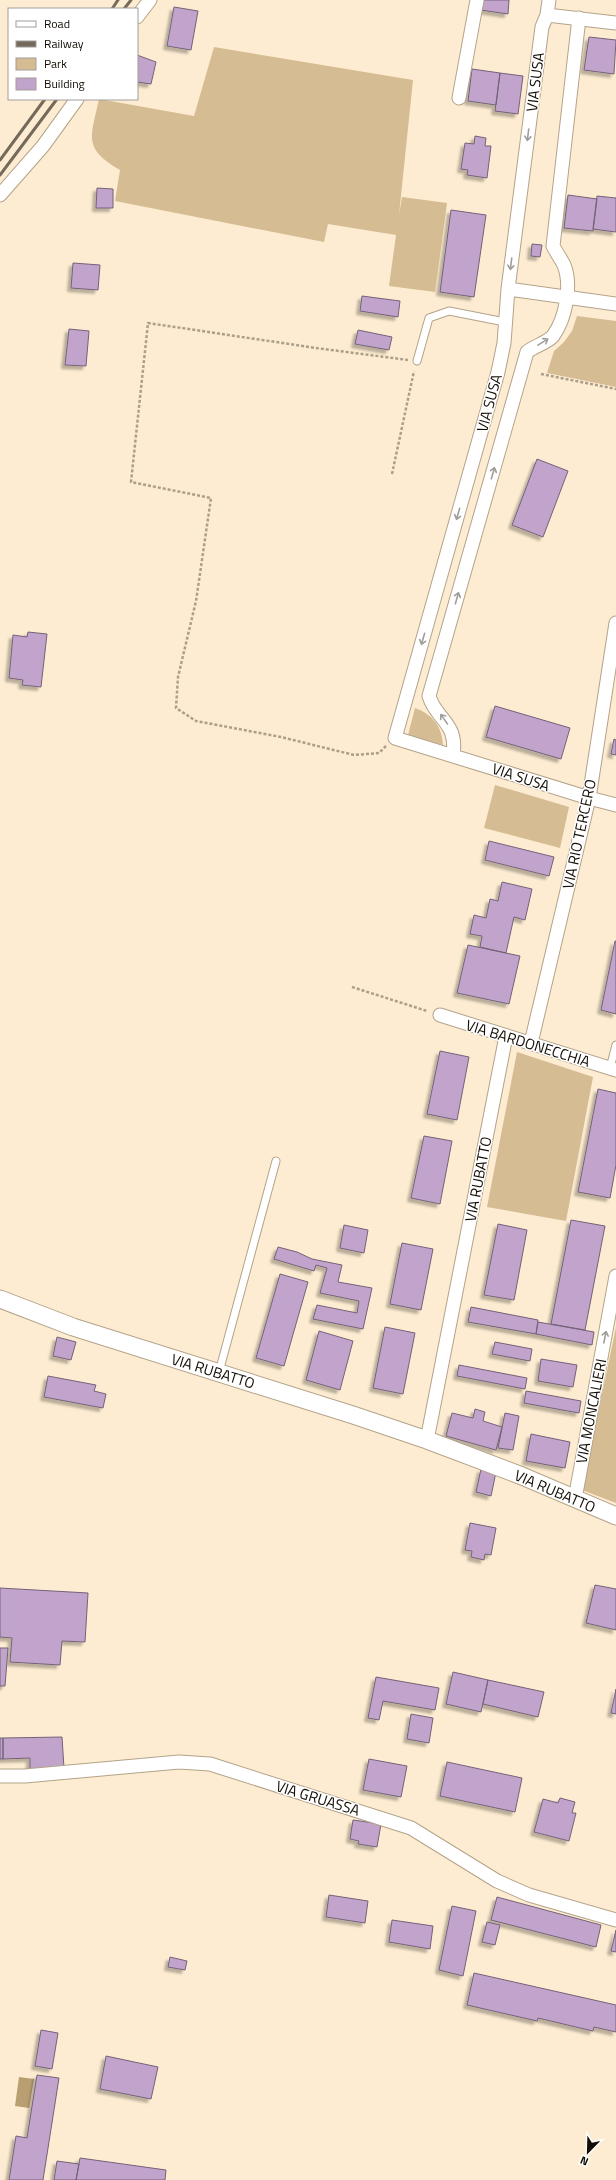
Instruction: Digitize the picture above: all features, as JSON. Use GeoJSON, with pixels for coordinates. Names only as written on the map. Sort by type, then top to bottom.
{"type":"FeatureCollection","features":[{"type":"Feature","properties":{"kind":"street"},"geometry":{"type":"LineString","coordinates":[[138,16],[150,0]]}},
{"type":"Feature","properties":{"kind":"street"},"geometry":{"type":"LineString","coordinates":[[459,98],[477,0]]}},
{"type":"Feature","properties":{"kind":"street","name":"VIA SUSA"},"geometry":{"type":"LineString","coordinates":[[549,0],[547,14],[542,27],[498,372],[395,738],[616,805]]}},
{"type":"Feature","properties":{"kind":"street"},"geometry":{"type":"LineString","coordinates":[[547,14],[616,23]]}},
{"type":"Feature","properties":{"kind":"street","name":"VIA SUSA"},"geometry":{"type":"LineString","coordinates":[[453,755],[454,744],[450,728],[430,702],[429,696],[527,352],[552,337],[562,319],[566,297],[567,283],[565,270],[552,246],[579,18]]}},
{"type":"Feature","properties":{"kind":"street"},"geometry":{"type":"LineString","coordinates":[[0,195],[43,146],[76,100]]}},
{"type":"Feature","properties":{"kind":"street"},"geometry":{"type":"LineString","coordinates":[[508,289],[616,304]]}},
{"type":"Feature","properties":{"kind":"street","name":"VIA RIO TERCERO"},"geometry":{"type":"LineString","coordinates":[[531,1043],[589,798],[616,623]]}},
{"type":"Feature","properties":{"kind":"street","name":"VIA BARDONECCHIA"},"geometry":{"type":"LineString","coordinates":[[440,1016],[613,1069]]}},
{"type":"Feature","properties":{"kind":"street","name":"VIA RUBATTO"},"geometry":{"type":"LineString","coordinates":[[427,1440],[506,1036]]}},
{"type":"Feature","properties":{"kind":"street","name":"VIA MONCALIERI"},"geometry":{"type":"LineString","coordinates":[[575,1499],[616,1276]]}},
{"type":"Feature","properties":{"kind":"street","name":"VIA RUBATTO"},"geometry":{"type":"LineString","coordinates":[[0,1299],[73,1327],[218,1372],[427,1440],[522,1476],[616,1516]]}},
{"type":"Feature","properties":{"kind":"street","name":"VIA GRUASSA"},"geometry":{"type":"LineString","coordinates":[[0,1776],[25,1776],[179,1762],[210,1764],[411,1828],[497,1881],[529,1895],[616,1920]]}},
{"type":"Feature","properties":{"kind":"lane"},"geometry":{"type":"LineString","coordinates":[[417,361],[429,318],[449,311],[505,322]]}},
{"type":"Feature","properties":{"kind":"lane"},"geometry":{"type":"LineString","coordinates":[[613,1069],[616,1046]]}},
{"type":"Feature","properties":{"kind":"lane"},"geometry":{"type":"LineString","coordinates":[[218,1372],[276,1161]]}},
{"type":"Feature","properties":{"kind":"path"},"geometry":{"type":"LineString","coordinates":[[392,474],[417,361],[316,348],[148,323],[131,482],[211,498],[196,602],[178,677],[176,708],[196,721],[280,737],[354,755],[378,753],[395,738]]}},
{"type":"Feature","properties":{"kind":"path"},"geometry":{"type":"LineString","coordinates":[[541,374],[616,389]]}},
{"type":"Feature","properties":{"kind":"path"},"geometry":{"type":"LineString","coordinates":[[352,987],[440,1016]]}},
{"type":"Feature","properties":{"kind":"green space"},"geometry":{"type":"Polygon","coordinates":[[[214,47],[413,80],[399,215],[402,197],[447,203],[435,292],[389,286],[396,235],[328,224],[324,242],[115,201],[120,170],[100,155],[92,140],[92,132],[99,100],[194,116],[214,47]]]}},
{"type":"Feature","properties":{"kind":"green space"},"geometry":{"type":"Polygon","coordinates":[[[577,316],[616,321],[616,387],[547,373],[554,351],[564,342],[572,331],[577,316]]]}},
{"type":"Feature","properties":{"kind":"green space"},"geometry":{"type":"Polygon","coordinates":[[[415,708],[431,717],[435,722],[441,732],[443,745],[408,735],[415,708]]]}},
{"type":"Feature","properties":{"kind":"green space"},"geometry":{"type":"Polygon","coordinates":[[[495,785],[569,807],[560,848],[484,828],[495,785]]]}},
{"type":"Feature","properties":{"kind":"green space"},"geometry":{"type":"Polygon","coordinates":[[[517,1052],[593,1077],[566,1221],[487,1207],[517,1052]]]}},
{"type":"Feature","properties":{"kind":"green space"},"geometry":{"type":"Polygon","coordinates":[[[616,1327],[616,1503],[582,1490],[616,1327]]]}},
{"type":"Feature","properties":{"kind":"shaded area"},"geometry":{"type":"Polygon","coordinates":[[[19,2077],[34,2079],[29,2108],[15,2106],[19,2077]]]}},
{"type":"Feature","properties":{"kind":"building"},"geometry":{"type":"Polygon","coordinates":[[[482,0],[509,0],[508,14],[481,10],[482,0]]]}},
{"type":"Feature","properties":{"kind":"building"},"geometry":{"type":"Polygon","coordinates":[[[174,7],[198,11],[191,50],[167,46],[174,7]]]}},
{"type":"Feature","properties":{"kind":"building"},"geometry":{"type":"Polygon","coordinates":[[[589,37],[616,40],[614,74],[584,70],[589,37]]]}},
{"type":"Feature","properties":{"kind":"building"},"geometry":{"type":"Polygon","coordinates":[[[138,55],[156,62],[151,84],[138,82],[138,55]]]}},
{"type":"Feature","properties":{"kind":"building"},"geometry":{"type":"Polygon","coordinates":[[[472,69],[500,73],[496,105],[468,101],[472,69]]]}},
{"type":"Feature","properties":{"kind":"building"},"geometry":{"type":"Polygon","coordinates":[[[500,73],[523,76],[518,114],[495,111],[500,73]]]}},
{"type":"Feature","properties":{"kind":"building"},"geometry":{"type":"Polygon","coordinates":[[[475,136],[486,138],[485,146],[491,146],[487,178],[467,175],[468,170],[461,169],[465,143],[474,144],[475,136]]]}},
{"type":"Feature","properties":{"kind":"building"},"geometry":{"type":"Polygon","coordinates":[[[97,188],[113,189],[113,208],[96,208],[97,188]]]}},
{"type":"Feature","properties":{"kind":"building"},"geometry":{"type":"Polygon","coordinates":[[[568,195],[597,199],[593,231],[564,228],[568,195]]]}},
{"type":"Feature","properties":{"kind":"building"},"geometry":{"type":"Polygon","coordinates":[[[597,196],[616,198],[616,232],[593,229],[597,196]]]}},
{"type":"Feature","properties":{"kind":"building"},"geometry":{"type":"Polygon","coordinates":[[[451,210],[486,215],[474,297],[440,292],[451,210]]]}},
{"type":"Feature","properties":{"kind":"building"},"geometry":{"type":"Polygon","coordinates":[[[532,244],[542,245],[540,257],[531,256],[532,244]]]}},
{"type":"Feature","properties":{"kind":"building"},"geometry":{"type":"Polygon","coordinates":[[[73,263],[100,265],[98,290],[71,288],[73,263]]]}},
{"type":"Feature","properties":{"kind":"building"},"geometry":{"type":"Polygon","coordinates":[[[362,296],[400,301],[398,317],[360,311],[362,296]]]}},
{"type":"Feature","properties":{"kind":"building"},"geometry":{"type":"Polygon","coordinates":[[[69,329],[89,331],[86,366],[65,365],[69,329]]]}},
{"type":"Feature","properties":{"kind":"building"},"geometry":{"type":"Polygon","coordinates":[[[358,330],[392,337],[389,350],[355,344],[358,330]]]}},
{"type":"Feature","properties":{"kind":"building"},"geometry":{"type":"Polygon","coordinates":[[[537,459],[568,471],[543,537],[512,525],[537,459]]]}},
{"type":"Feature","properties":{"kind":"building"},"geometry":{"type":"Polygon","coordinates":[[[28,632],[47,634],[41,687],[22,685],[23,680],[9,678],[13,635],[27,637],[28,632]]]}},
{"type":"Feature","properties":{"kind":"building"},"geometry":{"type":"Polygon","coordinates":[[[495,706],[570,728],[561,759],[486,737],[495,706]]]}},
{"type":"Feature","properties":{"kind":"building"},"geometry":{"type":"Polygon","coordinates":[[[614,739],[616,740],[616,755],[611,754],[614,739]]]}},
{"type":"Feature","properties":{"kind":"building"},"geometry":{"type":"Polygon","coordinates":[[[489,841],[554,857],[549,876],[485,860],[489,841]]]}},
{"type":"Feature","properties":{"kind":"building"},"geometry":{"type":"Polygon","coordinates":[[[502,882],[532,889],[525,920],[514,917],[506,953],[480,947],[482,936],[470,934],[474,915],[486,918],[490,899],[498,901],[502,882]]]}},
{"type":"Feature","properties":{"kind":"building"},"geometry":{"type":"Polygon","coordinates":[[[616,941],[616,1014],[601,1010],[616,941]]]}},
{"type":"Feature","properties":{"kind":"building"},"geometry":{"type":"Polygon","coordinates":[[[468,945],[520,956],[509,1004],[457,993],[468,945]]]}},
{"type":"Feature","properties":{"kind":"building"},"geometry":{"type":"Polygon","coordinates":[[[440,1051],[469,1057],[457,1120],[427,1114],[440,1051]]]}},
{"type":"Feature","properties":{"kind":"building"},"geometry":{"type":"Polygon","coordinates":[[[598,1089],[616,1093],[616,1165],[610,1198],[578,1192],[598,1089]]]}},
{"type":"Feature","properties":{"kind":"building"},"geometry":{"type":"Polygon","coordinates":[[[424,1136],[452,1141],[440,1204],[411,1198],[424,1136]]]}},
{"type":"Feature","properties":{"kind":"building"},"geometry":{"type":"Polygon","coordinates":[[[571,1220],[605,1226],[585,1330],[551,1324],[571,1220]]]}},
{"type":"Feature","properties":{"kind":"building"},"geometry":{"type":"Polygon","coordinates":[[[498,1224],[527,1230],[514,1300],[484,1295],[498,1224]]]}},
{"type":"Feature","properties":{"kind":"building"},"geometry":{"type":"Polygon","coordinates":[[[344,1225],[368,1230],[364,1253],[340,1248],[344,1225]]]}},
{"type":"Feature","properties":{"kind":"building"},"geometry":{"type":"Polygon","coordinates":[[[402,1243],[433,1249],[421,1310],[390,1304],[402,1243]]]}},
{"type":"Feature","properties":{"kind":"building"},"geometry":{"type":"Polygon","coordinates":[[[278,1247],[297,1252],[312,1259],[342,1265],[338,1282],[372,1288],[363,1329],[313,1319],[317,1305],[357,1313],[359,1301],[320,1293],[327,1268],[316,1265],[314,1271],[274,1259],[278,1247]]]}},
{"type":"Feature","properties":{"kind":"building"},"geometry":{"type":"Polygon","coordinates":[[[280,1274],[308,1282],[284,1366],[256,1358],[280,1274]]]}},
{"type":"Feature","properties":{"kind":"building"},"geometry":{"type":"Polygon","coordinates":[[[471,1307],[538,1320],[536,1334],[468,1322],[471,1307]]]}},
{"type":"Feature","properties":{"kind":"building"},"geometry":{"type":"Polygon","coordinates":[[[538,1322],[594,1332],[592,1345],[536,1334],[538,1322]]]}},
{"type":"Feature","properties":{"kind":"building"},"geometry":{"type":"Polygon","coordinates":[[[385,1327],[415,1333],[403,1394],[373,1388],[385,1327]]]}},
{"type":"Feature","properties":{"kind":"building"},"geometry":{"type":"Polygon","coordinates":[[[319,1331],[353,1341],[340,1390],[306,1380],[319,1331]]]}},
{"type":"Feature","properties":{"kind":"building"},"geometry":{"type":"Polygon","coordinates":[[[57,1337],[76,1342],[71,1360],[53,1356],[57,1337]]]}},
{"type":"Feature","properties":{"kind":"building"},"geometry":{"type":"Polygon","coordinates":[[[495,1342],[532,1349],[530,1361],[492,1354],[495,1342]]]}},
{"type":"Feature","properties":{"kind":"building"},"geometry":{"type":"Polygon","coordinates":[[[541,1359],[577,1365],[573,1387],[538,1381],[541,1359]]]}},
{"type":"Feature","properties":{"kind":"building"},"geometry":{"type":"Polygon","coordinates":[[[459,1365],[527,1378],[525,1389],[457,1376],[459,1365]]]}},
{"type":"Feature","properties":{"kind":"building"},"geometry":{"type":"Polygon","coordinates":[[[48,1376],[96,1385],[94,1391],[106,1394],[103,1408],[44,1397],[48,1376]]]}},
{"type":"Feature","properties":{"kind":"building"},"geometry":{"type":"Polygon","coordinates":[[[526,1391],[581,1401],[579,1413],[524,1403],[526,1391]]]}},
{"type":"Feature","properties":{"kind":"building"},"geometry":{"type":"Polygon","coordinates":[[[475,1409],[485,1412],[483,1421],[502,1427],[496,1450],[446,1436],[452,1413],[473,1418],[475,1409]]]}},
{"type":"Feature","properties":{"kind":"building"},"geometry":{"type":"Polygon","coordinates":[[[505,1413],[519,1416],[513,1450],[498,1448],[505,1413]]]}},
{"type":"Feature","properties":{"kind":"building"},"geometry":{"type":"Polygon","coordinates":[[[531,1434],[570,1442],[565,1468],[526,1461],[531,1434]]]}},
{"type":"Feature","properties":{"kind":"building"},"geometry":{"type":"Polygon","coordinates":[[[481,1469],[496,1472],[491,1496],[476,1492],[481,1469]]]}},
{"type":"Feature","properties":{"kind":"building"},"geometry":{"type":"Polygon","coordinates":[[[470,1523],[496,1528],[491,1555],[485,1554],[484,1560],[471,1557],[472,1551],[465,1550],[470,1523]]]}},
{"type":"Feature","properties":{"kind":"building"},"geometry":{"type":"Polygon","coordinates":[[[595,1585],[616,1589],[616,1630],[586,1623],[595,1585]]]}},
{"type":"Feature","properties":{"kind":"building"},"geometry":{"type":"Polygon","coordinates":[[[0,1588],[88,1593],[85,1642],[62,1641],[60,1665],[10,1662],[12,1638],[0,1637],[0,1588]]]}},
{"type":"Feature","properties":{"kind":"building"},"geometry":{"type":"Polygon","coordinates":[[[0,1648],[8,1648],[5,1686],[0,1686],[0,1648]]]}},
{"type":"Feature","properties":{"kind":"building"},"geometry":{"type":"Polygon","coordinates":[[[453,1672],[488,1680],[481,1712],[446,1704],[453,1672]]]}},
{"type":"Feature","properties":{"kind":"building"},"geometry":{"type":"Polygon","coordinates":[[[376,1677],[439,1688],[435,1710],[383,1701],[379,1720],[368,1718],[376,1677]]]}},
{"type":"Feature","properties":{"kind":"building"},"geometry":{"type":"Polygon","coordinates":[[[488,1680],[544,1692],[538,1717],[483,1704],[488,1680]]]}},
{"type":"Feature","properties":{"kind":"building"},"geometry":{"type":"Polygon","coordinates":[[[616,1689],[616,1714],[611,1713],[616,1689]]]}},
{"type":"Feature","properties":{"kind":"building"},"geometry":{"type":"Polygon","coordinates":[[[411,1714],[433,1718],[429,1743],[407,1739],[411,1714]]]}},
{"type":"Feature","properties":{"kind":"building"},"geometry":{"type":"Polygon","coordinates":[[[62,1737],[64,1768],[30,1769],[30,1758],[3,1759],[3,1738],[62,1737]]]}},
{"type":"Feature","properties":{"kind":"building"},"geometry":{"type":"Polygon","coordinates":[[[0,1738],[3,1738],[3,1759],[0,1759],[0,1738]]]}},
{"type":"Feature","properties":{"kind":"building"},"geometry":{"type":"Polygon","coordinates":[[[369,1759],[407,1766],[401,1797],[363,1790],[369,1759]]]}},
{"type":"Feature","properties":{"kind":"building"},"geometry":{"type":"Polygon","coordinates":[[[447,1762],[522,1778],[515,1812],[440,1796],[447,1762]]]}},
{"type":"Feature","properties":{"kind":"building"},"geometry":{"type":"Polygon","coordinates":[[[560,1798],[575,1802],[572,1813],[576,1813],[569,1841],[534,1832],[543,1799],[558,1803],[560,1798]]]}},
{"type":"Feature","properties":{"kind":"building"},"geometry":{"type":"Polygon","coordinates":[[[353,1820],[381,1824],[377,1847],[358,1844],[359,1841],[350,1839],[353,1820]]]}},
{"type":"Feature","properties":{"kind":"building"},"geometry":{"type":"Polygon","coordinates":[[[329,1895],[368,1901],[365,1923],[326,1917],[329,1895]]]}},
{"type":"Feature","properties":{"kind":"building"},"geometry":{"type":"Polygon","coordinates":[[[497,1897],[601,1925],[596,1947],[491,1920],[497,1897]]]}},
{"type":"Feature","properties":{"kind":"building"},"geometry":{"type":"Polygon","coordinates":[[[452,1906],[476,1911],[463,1976],[439,1970],[452,1906]]]}},
{"type":"Feature","properties":{"kind":"building"},"geometry":{"type":"Polygon","coordinates":[[[392,1920],[433,1926],[430,1949],[389,1942],[392,1920]]]}},
{"type":"Feature","properties":{"kind":"building"},"geometry":{"type":"Polygon","coordinates":[[[487,1922],[500,1925],[495,1945],[482,1942],[487,1922]]]}},
{"type":"Feature","properties":{"kind":"building"},"geometry":{"type":"Polygon","coordinates":[[[616,1930],[616,1952],[611,1951],[616,1930]]]}},
{"type":"Feature","properties":{"kind":"building"},"geometry":{"type":"Polygon","coordinates":[[[170,1957],[187,1961],[185,1970],[168,1967],[170,1957]]]}},
{"type":"Feature","properties":{"kind":"building"},"geometry":{"type":"Polygon","coordinates":[[[474,1973],[616,2005],[616,2032],[594,2027],[593,2031],[538,2018],[537,2021],[467,2005],[474,1973]]]}},
{"type":"Feature","properties":{"kind":"building"},"geometry":{"type":"Polygon","coordinates":[[[41,2030],[58,2033],[52,2069],[35,2066],[41,2030]]]}},
{"type":"Feature","properties":{"kind":"building"},"geometry":{"type":"Polygon","coordinates":[[[106,2056],[158,2067],[151,2099],[100,2089],[106,2056]]]}},
{"type":"Feature","properties":{"kind":"building"},"geometry":{"type":"Polygon","coordinates":[[[37,2075],[59,2078],[43,2180],[9,2180],[16,2136],[27,2138],[37,2075]]]}},
{"type":"Feature","properties":{"kind":"building"},"geometry":{"type":"Polygon","coordinates":[[[80,2158],[166,2170],[165,2180],[76,2180],[80,2158]]]}},
{"type":"Feature","properties":{"kind":"building"},"geometry":{"type":"Polygon","coordinates":[[[57,2161],[79,2164],[76,2180],[54,2180],[57,2161]]]}},
{"type":"Feature","properties":{"kind":"railway"},"geometry":{"type":"LineString","coordinates":[[113,8],[118,0]]}},
{"type":"Feature","properties":{"kind":"railway"},"geometry":{"type":"LineString","coordinates":[[125,8],[131,0]]}},
{"type":"Feature","properties":{"kind":"railway"},"geometry":{"type":"LineString","coordinates":[[0,160],[44,100]]}},
{"type":"Feature","properties":{"kind":"railway"},"geometry":{"type":"LineString","coordinates":[[0,175],[56,100]]}}]}
